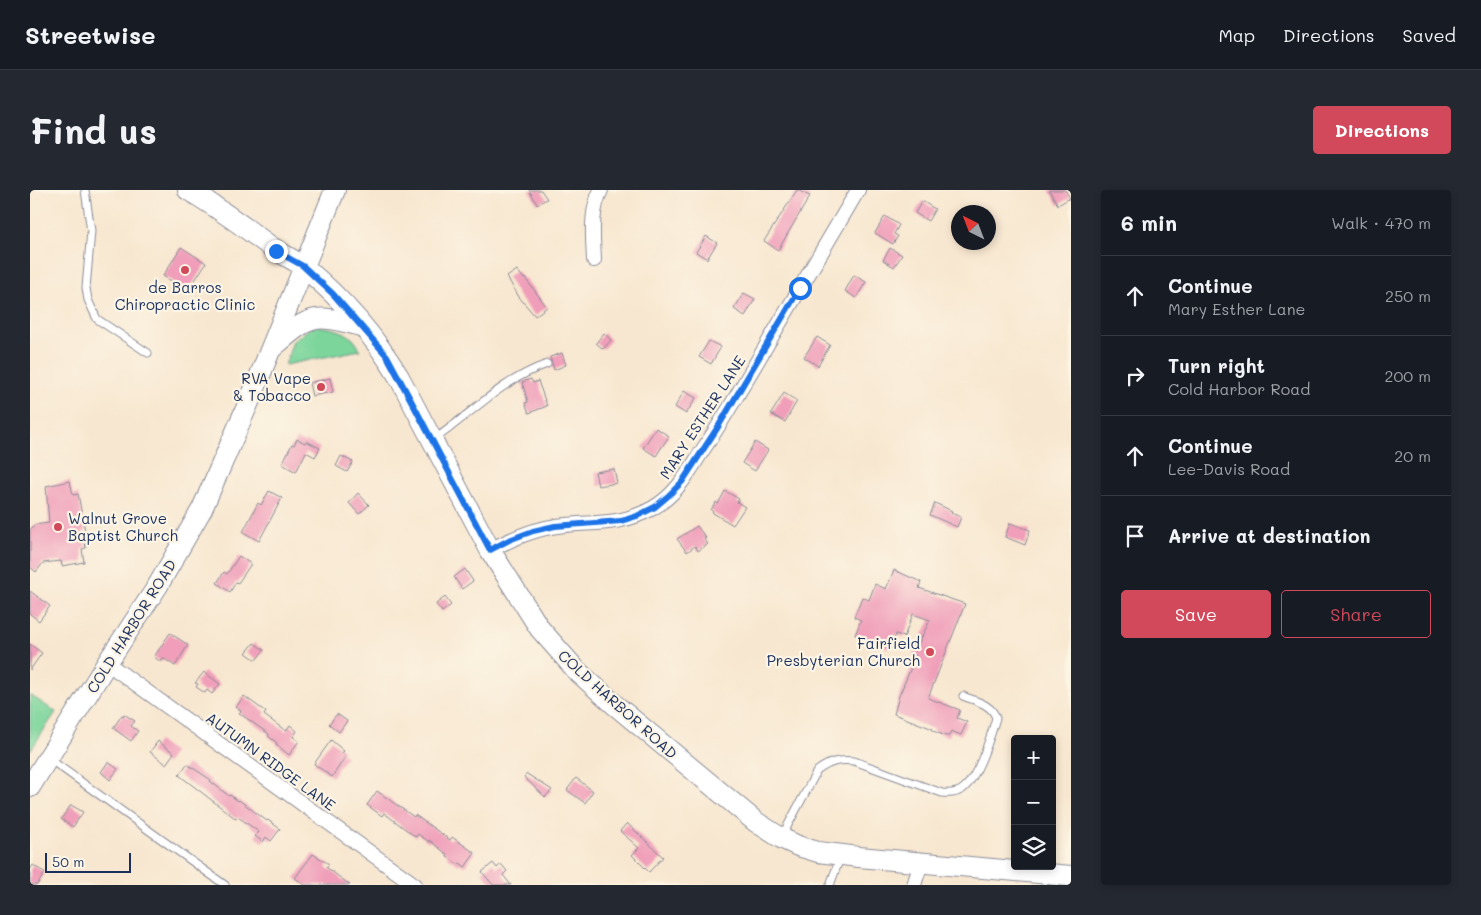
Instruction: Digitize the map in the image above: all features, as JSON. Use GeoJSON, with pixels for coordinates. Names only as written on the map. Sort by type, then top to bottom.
{"type":"FeatureCollection","features":[{"type":"Feature","properties":{"kind":"main road"},"geometry":{"type":"LineString","coordinates":[[188,190],[229,216],[276,251],[303,266],[335,190]]}},
{"type":"Feature","properties":{"kind":"main road","name":"COLD HARBOR ROAD"},"geometry":{"type":"LineString","coordinates":[[30,787],[157,587],[202,509],[224,462],[303,266],[333,294],[387,356],[490,550],[540,630],[577,671],[615,705],[756,822],[781,838],[818,852],[1071,876]]}},
{"type":"Feature","properties":{"kind":"main road"},"geometry":{"type":"LineString","coordinates":[[270,350],[296,328],[312,319],[326,318],[362,326]]}},
{"type":"Feature","properties":{"kind":"street"},"geometry":{"type":"LineString","coordinates":[[594,260],[593,219],[601,190]]}},
{"type":"Feature","properties":{"kind":"street","name":"MARY ESTHER LANE"},"geometry":{"type":"LineString","coordinates":[[490,550],[533,531],[555,526],[621,521],[655,507],[668,496],[682,482],[718,427],[858,190]]}},
{"type":"Feature","properties":{"kind":"street","name":"AUTUMN RIDGE LANE"},"geometry":{"type":"LineString","coordinates":[[107,663],[414,885]]}},
{"type":"Feature","properties":{"kind":"street"},"geometry":{"type":"LineString","coordinates":[[914,885],[921,863]]}},
{"type":"Feature","properties":{"kind":"lane"},"geometry":{"type":"LineString","coordinates":[[85,190],[91,231],[86,288],[88,300],[98,319],[148,353]]}},
{"type":"Feature","properties":{"kind":"lane"},"geometry":{"type":"LineString","coordinates":[[433,441],[512,380],[548,364]]}},
{"type":"Feature","properties":{"kind":"lane"},"geometry":{"type":"LineString","coordinates":[[781,838],[817,771],[834,761],[854,761],[942,794],[957,792],[964,788],[980,762],[996,718],[990,708],[963,696]]}},
{"type":"Feature","properties":{"kind":"lane"},"geometry":{"type":"LineString","coordinates":[[48,758],[225,885]]}},
{"type":"Feature","properties":{"kind":"lane"},"geometry":{"type":"LineString","coordinates":[[830,885],[842,855]]}},
{"type":"Feature","properties":{"kind":"green space"},"geometry":{"type":"Polygon","coordinates":[[[314,325],[341,331],[352,338],[360,350],[285,365],[293,341],[314,325]]]}},
{"type":"Feature","properties":{"kind":"green space"},"geometry":{"type":"Polygon","coordinates":[[[30,695],[56,712],[30,751],[30,695]]]}},
{"type":"Feature","properties":{"kind":"building"},"geometry":{"type":"Polygon","coordinates":[[[529,190],[541,190],[547,199],[537,204],[529,190]]]}},
{"type":"Feature","properties":{"kind":"building"},"geometry":{"type":"Polygon","coordinates":[[[797,190],[810,196],[778,250],[764,241],[797,190]]]}},
{"type":"Feature","properties":{"kind":"building"},"geometry":{"type":"Polygon","coordinates":[[[1049,190],[1065,190],[1070,198],[1058,205],[1049,190]]]}},
{"type":"Feature","properties":{"kind":"building"},"geometry":{"type":"Polygon","coordinates":[[[922,201],[935,209],[928,221],[915,213],[922,201]]]}},
{"type":"Feature","properties":{"kind":"building"},"geometry":{"type":"Polygon","coordinates":[[[885,216],[899,225],[894,234],[898,236],[893,244],[875,233],[885,216]]]}},
{"type":"Feature","properties":{"kind":"building"},"geometry":{"type":"Polygon","coordinates":[[[706,236],[717,243],[707,259],[696,252],[706,236]]]}},
{"type":"Feature","properties":{"kind":"building","name":"de Barros Chiropractic Clinic"},"geometry":{"type":"Polygon","coordinates":[[[181,247],[206,263],[188,291],[163,276],[181,247]]]}},
{"type":"Feature","properties":{"kind":"building"},"geometry":{"type":"Polygon","coordinates":[[[890,248],[902,255],[894,267],[883,260],[890,248]]]}},
{"type":"Feature","properties":{"kind":"building"},"geometry":{"type":"Polygon","coordinates":[[[517,270],[547,307],[535,316],[519,297],[507,277],[517,270]]]}},
{"type":"Feature","properties":{"kind":"building"},"geometry":{"type":"Polygon","coordinates":[[[854,275],[866,282],[856,298],[845,291],[854,275]]]}},
{"type":"Feature","properties":{"kind":"building"},"geometry":{"type":"Polygon","coordinates":[[[744,293],[755,299],[745,316],[734,309],[744,293]]]}},
{"type":"Feature","properties":{"kind":"building"},"geometry":{"type":"Polygon","coordinates":[[[604,333],[611,340],[603,349],[596,343],[604,333]]]}},
{"type":"Feature","properties":{"kind":"building"},"geometry":{"type":"Polygon","coordinates":[[[817,337],[830,345],[818,366],[804,357],[817,337]]]}},
{"type":"Feature","properties":{"kind":"building"},"geometry":{"type":"Polygon","coordinates":[[[709,341],[721,347],[711,364],[699,357],[709,341]]]}},
{"type":"Feature","properties":{"kind":"building"},"geometry":{"type":"Polygon","coordinates":[[[562,353],[566,365],[554,370],[550,357],[562,353]]]}},
{"type":"Feature","properties":{"kind":"building"},"geometry":{"type":"Polygon","coordinates":[[[330,378],[333,392],[312,396],[309,383],[330,378]]]}},
{"type":"Feature","properties":{"kind":"building"},"geometry":{"type":"Polygon","coordinates":[[[531,379],[533,383],[538,381],[547,406],[529,413],[525,403],[528,402],[522,382],[531,379]]]}},
{"type":"Feature","properties":{"kind":"building"},"geometry":{"type":"Polygon","coordinates":[[[684,391],[696,398],[686,414],[675,407],[684,391]]]}},
{"type":"Feature","properties":{"kind":"building"},"geometry":{"type":"Polygon","coordinates":[[[784,393],[797,401],[785,422],[771,414],[784,393]]]}},
{"type":"Feature","properties":{"kind":"building"},"geometry":{"type":"Polygon","coordinates":[[[656,428],[669,436],[656,456],[643,448],[656,428]]]}},
{"type":"Feature","properties":{"kind":"building"},"geometry":{"type":"Polygon","coordinates":[[[297,439],[320,448],[315,457],[306,452],[296,472],[282,464],[292,444],[294,445],[297,439]]]}},
{"type":"Feature","properties":{"kind":"building"},"geometry":{"type":"Polygon","coordinates":[[[755,442],[768,450],[755,471],[742,463],[755,442]]]}},
{"type":"Feature","properties":{"kind":"building"},"geometry":{"type":"Polygon","coordinates":[[[341,456],[353,462],[347,472],[336,466],[341,456]]]}},
{"type":"Feature","properties":{"kind":"building"},"geometry":{"type":"Polygon","coordinates":[[[614,469],[617,483],[598,486],[595,472],[614,469]]]}},
{"type":"Feature","properties":{"kind":"building","name":"Walnut Grove Baptist Church"},"geometry":{"type":"Polygon","coordinates":[[[70,481],[73,495],[78,494],[85,531],[83,532],[86,548],[82,549],[84,562],[62,566],[61,561],[43,563],[36,572],[30,567],[30,530],[34,525],[49,523],[46,486],[70,481]]]}},
{"type":"Feature","properties":{"kind":"building"},"geometry":{"type":"Polygon","coordinates":[[[269,491],[282,498],[259,541],[243,532],[258,503],[261,505],[269,491]]]}},
{"type":"Feature","properties":{"kind":"building"},"geometry":{"type":"Polygon","coordinates":[[[725,491],[739,499],[737,502],[745,507],[733,525],[711,510],[716,502],[718,504],[725,491]]]}},
{"type":"Feature","properties":{"kind":"building"},"geometry":{"type":"Polygon","coordinates":[[[358,493],[369,505],[359,514],[349,503],[358,493]]]}},
{"type":"Feature","properties":{"kind":"building"},"geometry":{"type":"Polygon","coordinates":[[[935,503],[961,517],[957,527],[930,515],[935,503]]]}},
{"type":"Feature","properties":{"kind":"building"},"geometry":{"type":"Polygon","coordinates":[[[1010,523],[1030,530],[1025,545],[1005,537],[1010,523]]]}},
{"type":"Feature","properties":{"kind":"building"},"geometry":{"type":"Polygon","coordinates":[[[697,526],[708,544],[698,551],[695,546],[687,552],[677,539],[697,526]]]}},
{"type":"Feature","properties":{"kind":"building"},"geometry":{"type":"Polygon","coordinates":[[[239,556],[251,564],[230,592],[217,583],[224,572],[227,574],[239,556]]]}},
{"type":"Feature","properties":{"kind":"building"},"geometry":{"type":"Polygon","coordinates":[[[465,569],[473,581],[462,589],[454,577],[465,569]]]}},
{"type":"Feature","properties":{"kind":"building","name":"Fairfield Presbyterian Church"},"geometry":{"type":"Polygon","coordinates":[[[894,570],[921,582],[919,588],[965,604],[928,698],[960,710],[957,718],[967,722],[961,735],[951,731],[949,736],[946,736],[894,714],[899,696],[916,656],[913,655],[930,620],[913,614],[904,637],[896,634],[890,649],[855,635],[861,620],[854,617],[862,597],[869,600],[875,584],[886,589],[894,570]]]}},
{"type":"Feature","properties":{"kind":"building"},"geometry":{"type":"Polygon","coordinates":[[[30,591],[50,606],[39,621],[30,614],[30,591]]]}},
{"type":"Feature","properties":{"kind":"building"},"geometry":{"type":"Polygon","coordinates":[[[445,597],[451,605],[442,612],[436,604],[445,597]]]}},
{"type":"Feature","properties":{"kind":"building"},"geometry":{"type":"Polygon","coordinates":[[[170,633],[188,645],[175,666],[166,660],[163,659],[161,662],[154,657],[170,633]]]}},
{"type":"Feature","properties":{"kind":"building"},"geometry":{"type":"Polygon","coordinates":[[[254,643],[264,650],[256,660],[246,653],[254,643]]]}},
{"type":"Feature","properties":{"kind":"building"},"geometry":{"type":"Polygon","coordinates":[[[30,644],[42,653],[30,670],[30,644]]]}},
{"type":"Feature","properties":{"kind":"building"},"geometry":{"type":"Polygon","coordinates":[[[204,672],[220,684],[212,694],[207,690],[205,693],[196,687],[198,684],[195,683],[204,672]]]}},
{"type":"Feature","properties":{"kind":"building"},"geometry":{"type":"Polygon","coordinates":[[[244,696],[266,712],[264,715],[286,731],[290,725],[297,731],[293,737],[299,741],[289,755],[268,736],[269,734],[239,713],[241,711],[236,707],[244,696]]]}},
{"type":"Feature","properties":{"kind":"building"},"geometry":{"type":"Polygon","coordinates":[[[124,714],[135,721],[131,726],[138,731],[131,741],[113,728],[124,714]]]}},
{"type":"Feature","properties":{"kind":"building"},"geometry":{"type":"Polygon","coordinates":[[[337,714],[347,721],[339,732],[329,724],[337,714]]]}},
{"type":"Feature","properties":{"kind":"building"},"geometry":{"type":"Polygon","coordinates":[[[331,740],[344,751],[342,753],[346,756],[332,777],[314,764],[331,740]]]}},
{"type":"Feature","properties":{"kind":"building"},"geometry":{"type":"Polygon","coordinates":[[[158,741],[174,753],[166,764],[150,752],[158,741]]]}},
{"type":"Feature","properties":{"kind":"building"},"geometry":{"type":"Polygon","coordinates":[[[108,762],[118,769],[110,780],[101,772],[108,762]]]}},
{"type":"Feature","properties":{"kind":"building"},"geometry":{"type":"Polygon","coordinates":[[[187,764],[211,780],[229,796],[239,800],[280,829],[271,841],[266,837],[263,842],[255,836],[259,832],[238,817],[236,819],[179,775],[187,764]]]}},
{"type":"Feature","properties":{"kind":"building"},"geometry":{"type":"Polygon","coordinates":[[[527,774],[552,790],[545,797],[524,777],[527,774]]]}},
{"type":"Feature","properties":{"kind":"building"},"geometry":{"type":"Polygon","coordinates":[[[576,778],[593,791],[585,803],[567,790],[576,778]]]}},
{"type":"Feature","properties":{"kind":"building"},"geometry":{"type":"Polygon","coordinates":[[[377,791],[450,840],[452,837],[475,853],[465,867],[447,857],[448,855],[429,840],[429,842],[418,834],[416,837],[384,813],[382,816],[367,805],[377,791]]]}},
{"type":"Feature","properties":{"kind":"building"},"geometry":{"type":"Polygon","coordinates":[[[71,805],[83,812],[73,827],[61,819],[71,805]]]}},
{"type":"Feature","properties":{"kind":"building"},"geometry":{"type":"Polygon","coordinates":[[[627,823],[663,857],[649,872],[632,855],[639,848],[620,831],[627,823]]]}},
{"type":"Feature","properties":{"kind":"building"},"geometry":{"type":"Polygon","coordinates":[[[313,854],[329,864],[326,867],[350,885],[305,885],[295,878],[313,854]]]}},
{"type":"Feature","properties":{"kind":"building"},"geometry":{"type":"Polygon","coordinates":[[[493,863],[497,868],[501,864],[507,871],[503,875],[511,885],[493,885],[482,872],[493,863]]]}},
{"type":"Feature","properties":{"kind":"building"},"geometry":{"type":"Polygon","coordinates":[[[33,865],[45,873],[37,885],[30,885],[30,870],[33,865]]]}},
{"type":"Feature","properties":{"kind":"place","name":"de Barros Chiropractic Clinic"},"geometry":{"type":"Point","coordinates":[185,270]}},
{"type":"Feature","properties":{"kind":"place","name":"RVA Vape & Tobacco"},"geometry":{"type":"Point","coordinates":[321,387]}},
{"type":"Feature","properties":{"kind":"place","name":"Walnut Grove Baptist Church"},"geometry":{"type":"Point","coordinates":[58,527]}},
{"type":"Feature","properties":{"kind":"place","name":"Fairfield Presbyterian Church"},"geometry":{"type":"Point","coordinates":[930,652]}},
{"type":"Feature","properties":{"kind":"route"},"geometry":{"type":"LineString","coordinates":[[276,251],[303,266],[333,294],[387,356],[490,550],[533,531],[555,526],[604,524],[621,521],[655,507],[682,482],[718,427],[800,288]]}}]}
